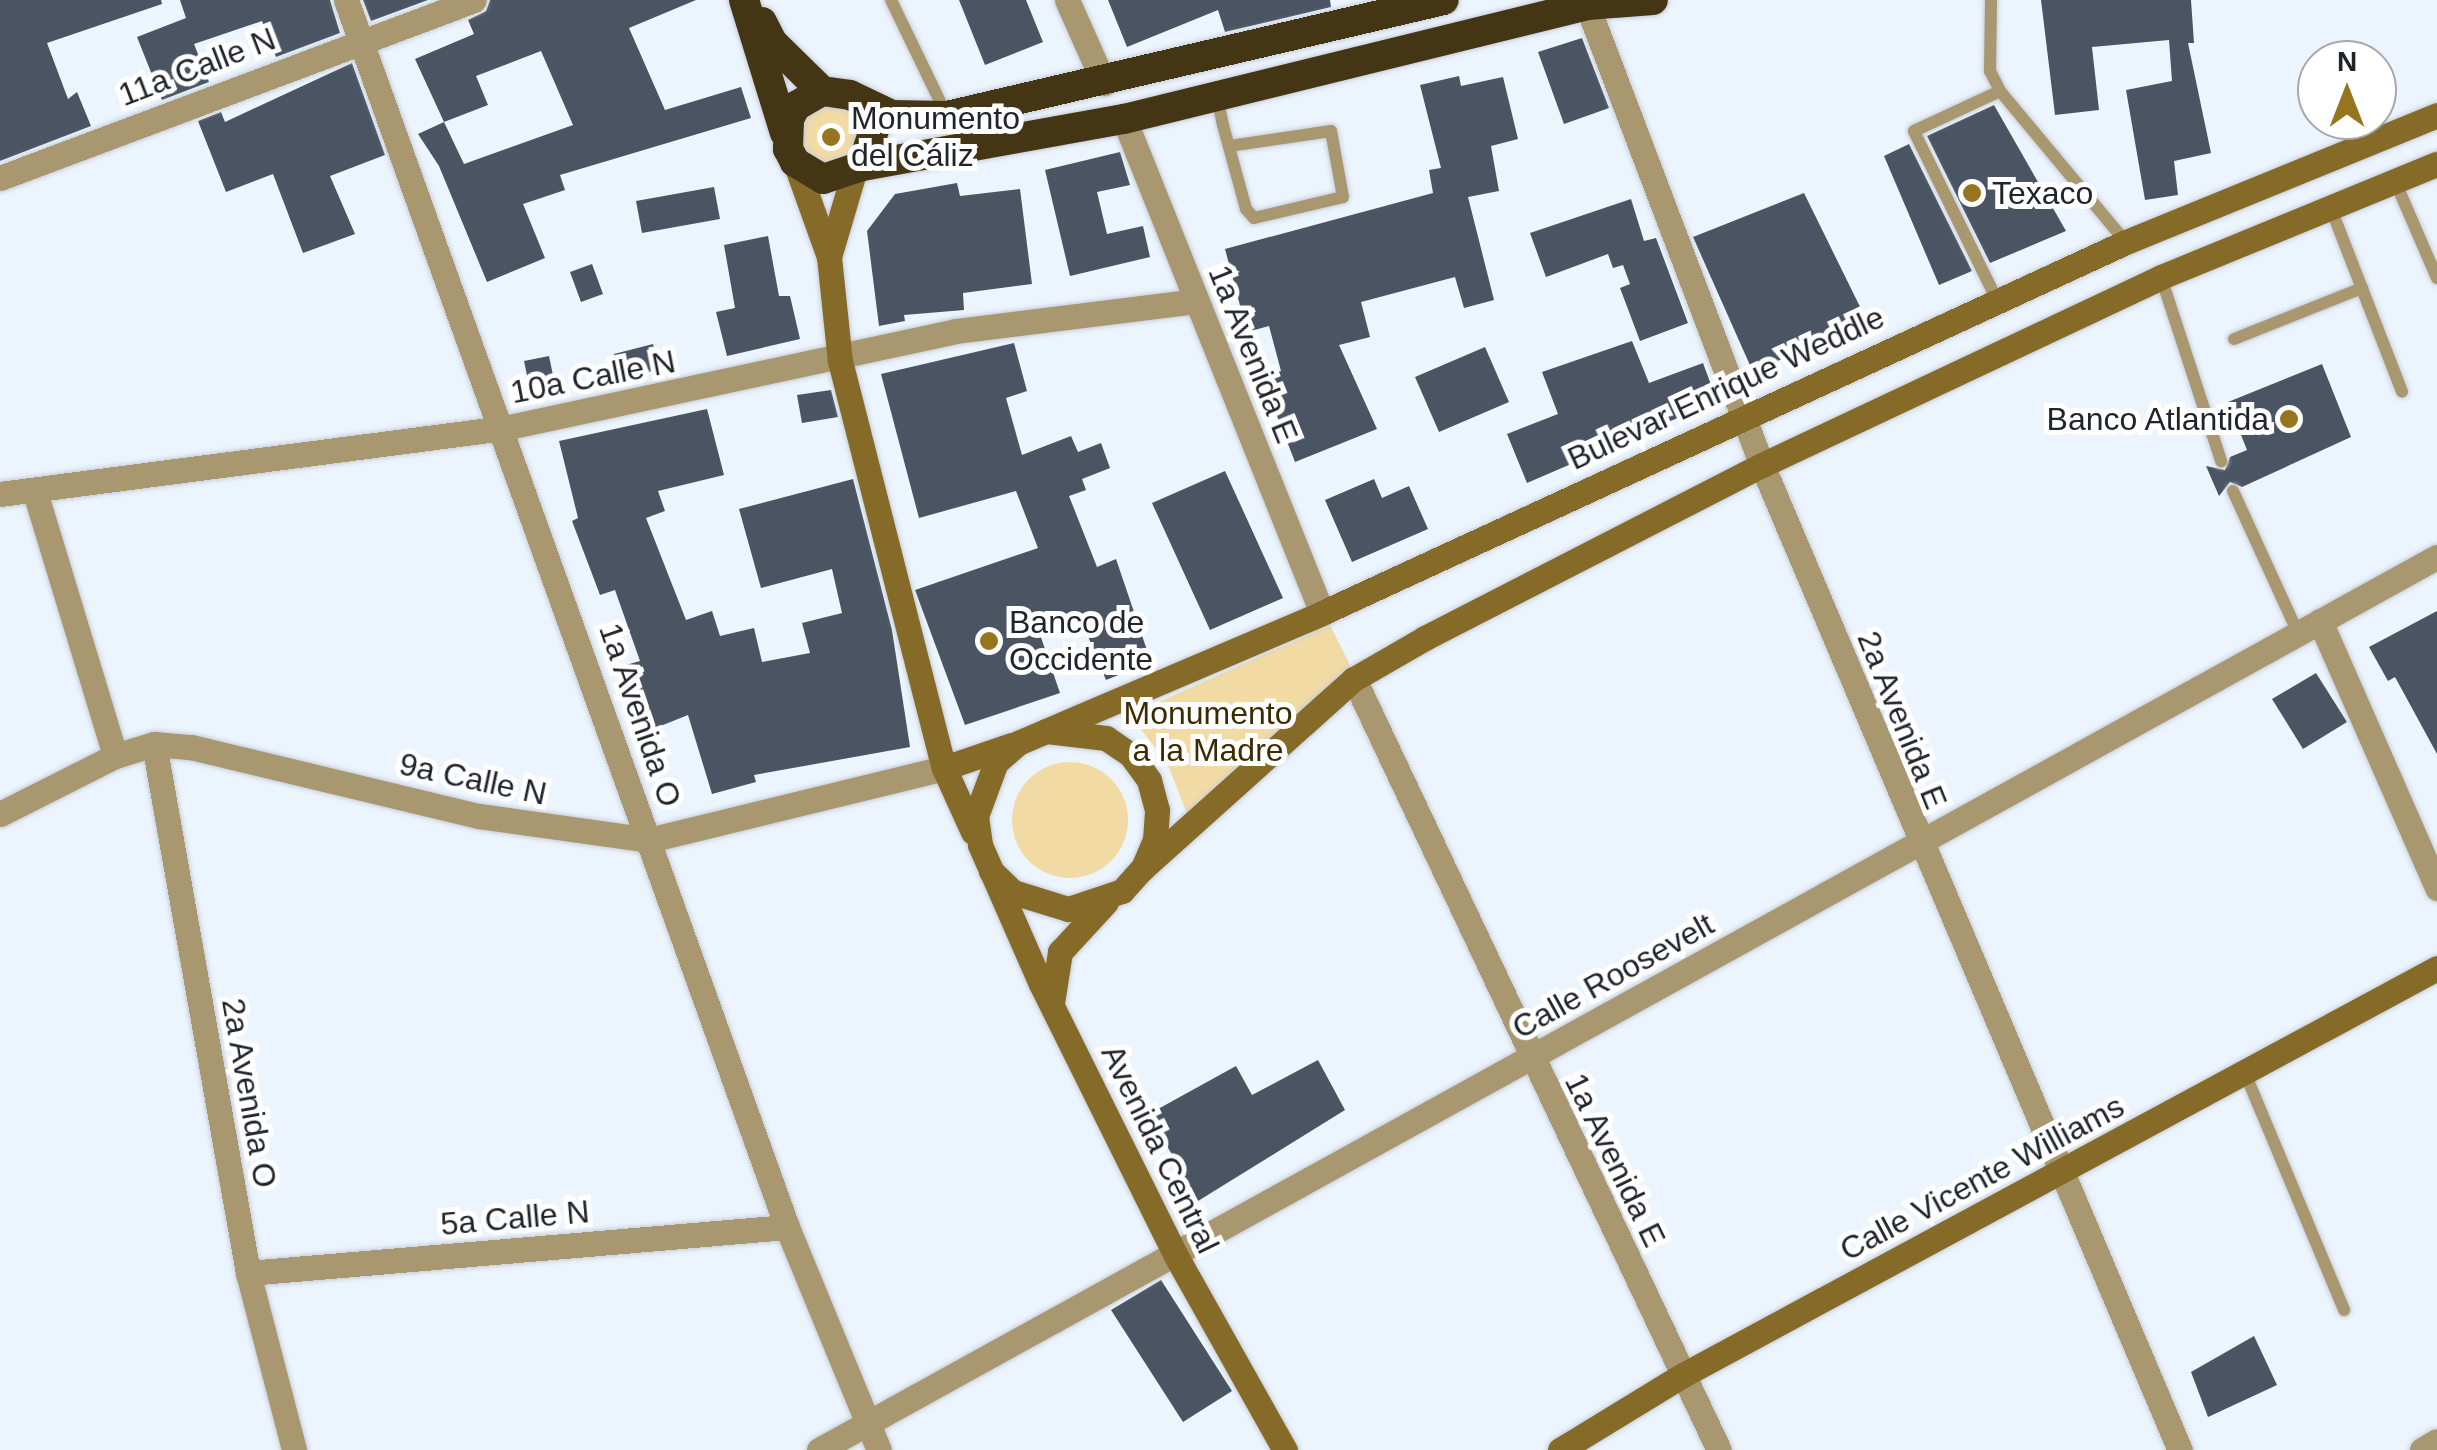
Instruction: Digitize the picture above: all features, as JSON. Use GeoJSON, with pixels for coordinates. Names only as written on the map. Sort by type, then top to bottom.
{"type":"FeatureCollection","features":[{"type":"Feature","properties":{"kind":"highway"},"geometry":{"type":"LineString","coordinates":[[748,0],[772,42],[822,90],[920,120],[1104,83],[1444,0]]}},
{"type":"Feature","properties":{"kind":"highway"},"geometry":{"type":"LineString","coordinates":[[748,0],[795,162],[823,179],[1124,119],[1586,5],[1653,0]]}},
{"type":"Feature","properties":{"kind":"highway"},"geometry":{"type":"LineString","coordinates":[[1408,9],[1418,46]]}},
{"type":"Feature","properties":{"kind":"highway"},"geometry":{"type":"LineString","coordinates":[[786,133],[796,106],[822,90]]}},
{"type":"Feature","properties":{"kind":"highway"},"geometry":{"type":"LineString","coordinates":[[858,170],[875,142],[862,103]]}},
{"type":"Feature","properties":{"kind":"main road","name":"Bulevar Enrique Weddle"},"geometry":{"type":"LineString","coordinates":[[1046,731],[1322,613],[1741,414],[2126,242],[2437,115]]}},
{"type":"Feature","properties":{"kind":"main road"},"geometry":{"type":"LineString","coordinates":[[795,162],[829,258],[840,360],[944,768],[991,871],[1012,892],[1068,910],[1122,891]]}},
{"type":"Feature","properties":{"kind":"main road"},"geometry":{"type":"LineString","coordinates":[[1052,1002],[1070,936],[1354,679],[1762,465],[2161,278],[2437,164]]}},
{"type":"Feature","properties":{"kind":"main road"},"geometry":{"type":"LineString","coordinates":[[829,258],[858,170]]}},
{"type":"Feature","properties":{"kind":"main road"},"geometry":{"type":"LineString","coordinates":[[944,768],[1046,731],[1106,738],[1132,755],[1149,780],[1156,825],[1143,868]]}},
{"type":"Feature","properties":{"kind":"main road"},"geometry":{"type":"LineString","coordinates":[[980,845],[982,787],[1018,742]]}},
{"type":"Feature","properties":{"kind":"main road","name":"Avenida Central"},"geometry":{"type":"LineString","coordinates":[[991,871],[1176,1256],[1284,1450]]}},
{"type":"Feature","properties":{"kind":"main road","name":"Calle Vicente Williams"},"geometry":{"type":"LineString","coordinates":[[1560,1450],[1683,1375],[2437,968]]}},
{"type":"Feature","properties":{"kind":"street","name":"1a Avenida O"},"geometry":{"type":"LineString","coordinates":[[346,0],[504,428],[787,1227],[878,1450]]}},
{"type":"Feature","properties":{"kind":"street","name":"11a Calle N"},"geometry":{"type":"LineString","coordinates":[[0,178],[474,0]]}},
{"type":"Feature","properties":{"kind":"street"},"geometry":{"type":"LineString","coordinates":[[1067,0],[1104,83]]}},
{"type":"Feature","properties":{"kind":"street","name":"2a Avenida E"},"geometry":{"type":"LineString","coordinates":[[1586,5],[1741,414],[1917,843],[2180,1450]]}},
{"type":"Feature","properties":{"kind":"street","name":"1a Avenida E"},"geometry":{"type":"LineString","coordinates":[[1124,119],[1322,613]]}},
{"type":"Feature","properties":{"kind":"street","name":"10a Calle N"},"geometry":{"type":"LineString","coordinates":[[0,494],[504,428],[840,360],[955,330],[1195,300]]}},
{"type":"Feature","properties":{"kind":"street"},"geometry":{"type":"LineString","coordinates":[[35,492],[115,756]]}},
{"type":"Feature","properties":{"kind":"street","name":"Calle Roosevelt"},"geometry":{"type":"LineString","coordinates":[[819,1450],[2437,557]]}},
{"type":"Feature","properties":{"kind":"street"},"geometry":{"type":"LineString","coordinates":[[2309,627],[2437,888]]}},
{"type":"Feature","properties":{"kind":"street","name":"1a Avenida E"},"geometry":{"type":"LineString","coordinates":[[1354,679],[1530,1060],[1719,1450]]}},
{"type":"Feature","properties":{"kind":"street","name":"9a Calle N"},"geometry":{"type":"LineString","coordinates":[[0,814],[115,756],[154,744],[190,747],[479,816],[649,840],[944,768]]}},
{"type":"Feature","properties":{"kind":"street","name":"2a Avenida O"},"geometry":{"type":"LineString","coordinates":[[154,744],[248,1273],[294,1450]]}},
{"type":"Feature","properties":{"kind":"street","name":"5a Calle N"},"geometry":{"type":"LineString","coordinates":[[248,1273],[787,1227]]}},
{"type":"Feature","properties":{"kind":"street"},"geometry":{"type":"LineString","coordinates":[[2422,1450],[2437,1441]]}},
{"type":"Feature","properties":{"kind":"lane"},"geometry":{"type":"LineString","coordinates":[[891,0],[947,116]]}},
{"type":"Feature","properties":{"kind":"lane"},"geometry":{"type":"LineString","coordinates":[[1991,0],[1990,70],[2000,90],[2126,242]]}},
{"type":"Feature","properties":{"kind":"lane"},"geometry":{"type":"LineString","coordinates":[[1997,300],[1914,131],[2000,90]]}},
{"type":"Feature","properties":{"kind":"lane"},"geometry":{"type":"LineString","coordinates":[[1217,96],[1230,146],[1254,218],[1344,197],[1331,130],[1230,146]]}},
{"type":"Feature","properties":{"kind":"lane"},"geometry":{"type":"LineString","coordinates":[[2395,180],[2437,278]]}},
{"type":"Feature","properties":{"kind":"lane"},"geometry":{"type":"LineString","coordinates":[[2330,206],[2402,392]]}},
{"type":"Feature","properties":{"kind":"lane"},"geometry":{"type":"LineString","coordinates":[[2161,278],[2220,461]]}},
{"type":"Feature","properties":{"kind":"lane"},"geometry":{"type":"LineString","coordinates":[[2234,339],[2362,288]]}},
{"type":"Feature","properties":{"kind":"lane"},"geometry":{"type":"LineString","coordinates":[[2233,491],[2309,627]]}},
{"type":"Feature","properties":{"kind":"lane"},"geometry":{"type":"LineString","coordinates":[[2245,1073],[2344,1310]]}},
{"type":"Feature","properties":{"kind":"green space"},"geometry":{"type":"Polygon","coordinates":[[[843,104],[865,129],[847,167],[806,160],[797,128],[809,109],[843,104]]]}},
{"type":"Feature","properties":{"kind":"green space","name":"Monumento a la Madre"},"geometry":{"type":"Polygon","coordinates":[[[1330,625],[1351,667],[1188,816],[1167,763],[1130,715],[1330,625]]]}},
{"type":"Feature","properties":{"kind":"green space"},"geometry":{"type":"Polygon","coordinates":[[[1070,762],[1092,767],[1111,779],[1123,798],[1128,820],[1123,842],[1111,861],[1092,873],[1070,878],[1048,873],[1029,861],[1017,842],[1012,820],[1017,798],[1029,779],[1048,767],[1070,762]]]}},
{"type":"Feature","properties":{"kind":"building"},"geometry":{"type":"Polygon","coordinates":[[[0,0],[161,0],[162,4],[47,43],[68,99],[77,92],[91,126],[0,161],[0,0]]]}},
{"type":"Feature","properties":{"kind":"building"},"geometry":{"type":"Polygon","coordinates":[[[180,0],[330,0],[340,33],[276,57],[262,21],[194,44],[209,82],[162,100],[137,37],[186,18],[180,0]]]}},
{"type":"Feature","properties":{"kind":"building"},"geometry":{"type":"Polygon","coordinates":[[[363,0],[428,0],[371,21],[363,0]]]}},
{"type":"Feature","properties":{"kind":"building"},"geometry":{"type":"Polygon","coordinates":[[[490,0],[696,0],[629,28],[665,110],[741,87],[751,118],[560,175],[565,190],[523,204],[545,258],[487,282],[439,166],[418,134],[444,122],[415,59],[474,34],[468,20],[486,11],[490,0]],[[541,51],[476,76],[488,105],[444,122],[464,164],[573,125],[541,51]]]}},
{"type":"Feature","properties":{"kind":"building"},"geometry":{"type":"Polygon","coordinates":[[[959,0],[1026,0],[1043,42],[985,65],[959,0]]]}},
{"type":"Feature","properties":{"kind":"building"},"geometry":{"type":"Polygon","coordinates":[[[1108,0],[1330,0],[1331,7],[1225,32],[1218,10],[1127,47],[1108,0]]]}},
{"type":"Feature","properties":{"kind":"building"},"geometry":{"type":"Polygon","coordinates":[[[2041,0],[2191,0],[2194,43],[2188,43],[2211,153],[2174,161],[2178,195],[2145,200],[2126,90],[2172,81],[2169,40],[2092,47],[2099,110],[2055,115],[2041,0]]]}},
{"type":"Feature","properties":{"kind":"building"},"geometry":{"type":"Polygon","coordinates":[[[1582,38],[1609,108],[1564,124],[1538,52],[1582,38]]]}},
{"type":"Feature","properties":{"kind":"building"},"geometry":{"type":"Polygon","coordinates":[[[352,63],[385,155],[330,176],[355,234],[303,253],[273,174],[226,192],[198,121],[221,112],[225,122],[352,63]]]}},
{"type":"Feature","properties":{"kind":"building"},"geometry":{"type":"Polygon","coordinates":[[[1459,76],[1461,86],[1503,77],[1518,139],[1491,146],[1499,191],[1468,197],[1494,300],[1464,308],[1455,277],[1361,302],[1370,337],[1339,345],[1377,429],[1295,462],[1274,408],[1284,405],[1270,375],[1281,371],[1269,326],[1247,332],[1225,249],[1433,193],[1429,170],[1441,168],[1420,85],[1459,76]]]}},
{"type":"Feature","properties":{"kind":"building","name":"Texaco"},"geometry":{"type":"Polygon","coordinates":[[[1994,105],[2066,231],[1990,263],[1927,136],[1994,105]]]}},
{"type":"Feature","properties":{"kind":"building"},"geometry":{"type":"Polygon","coordinates":[[[1909,144],[1972,271],[1939,285],[1884,156],[1909,144]]]}},
{"type":"Feature","properties":{"kind":"building"},"geometry":{"type":"Polygon","coordinates":[[[1120,152],[1130,185],[1097,192],[1107,234],[1143,226],[1150,257],[1070,276],[1045,170],[1120,152]]]}},
{"type":"Feature","properties":{"kind":"building"},"geometry":{"type":"Polygon","coordinates":[[[957,183],[960,196],[1020,189],[1032,284],[963,293],[964,310],[904,315],[905,321],[879,326],[867,231],[895,194],[957,183]]]}},
{"type":"Feature","properties":{"kind":"building"},"geometry":{"type":"Polygon","coordinates":[[[714,187],[720,219],[642,233],[636,201],[714,187]]]}},
{"type":"Feature","properties":{"kind":"building"},"geometry":{"type":"Polygon","coordinates":[[[1804,193],[1867,321],[1753,372],[1693,237],[1804,193]]]}},
{"type":"Feature","properties":{"kind":"building"},"geometry":{"type":"Polygon","coordinates":[[[1631,199],[1644,241],[1656,238],[1688,323],[1640,341],[1620,288],[1630,284],[1623,265],[1613,268],[1608,254],[1546,277],[1530,233],[1631,199]]]}},
{"type":"Feature","properties":{"kind":"building"},"geometry":{"type":"Polygon","coordinates":[[[768,236],[779,296],[790,296],[800,339],[727,356],[716,312],[735,308],[724,245],[768,236]]]}},
{"type":"Feature","properties":{"kind":"building"},"geometry":{"type":"Polygon","coordinates":[[[592,264],[603,294],[581,302],[570,272],[592,264]]]}},
{"type":"Feature","properties":{"kind":"building"},"geometry":{"type":"Polygon","coordinates":[[[1632,341],[1649,383],[1703,363],[1717,401],[1527,483],[1507,434],[1558,414],[1542,372],[1632,341]]]}},
{"type":"Feature","properties":{"kind":"building"},"geometry":{"type":"Polygon","coordinates":[[[1014,343],[1027,391],[1006,398],[1022,455],[1071,436],[1078,452],[1101,443],[1110,468],[1082,479],[1086,490],[1069,496],[1097,567],[1116,559],[1151,662],[1106,680],[1083,624],[1034,617],[1060,693],[965,725],[915,590],[1038,548],[1016,491],[919,518],[881,374],[1014,343]]]}},
{"type":"Feature","properties":{"kind":"building"},"geometry":{"type":"Polygon","coordinates":[[[653,344],[660,369],[620,379],[614,354],[653,344]]]}},
{"type":"Feature","properties":{"kind":"building"},"geometry":{"type":"Polygon","coordinates":[[[1485,347],[1509,402],[1439,432],[1415,377],[1485,347]]]}},
{"type":"Feature","properties":{"kind":"building"},"geometry":{"type":"Polygon","coordinates":[[[549,356],[554,380],[529,385],[524,361],[549,356]]]}},
{"type":"Feature","properties":{"kind":"building","name":"Banco Atlantida"},"geometry":{"type":"Polygon","coordinates":[[[2322,364],[2351,437],[2242,487],[2230,482],[2219,496],[2206,466],[2225,470],[2230,457],[2247,450],[2228,402],[2322,364]]]}},
{"type":"Feature","properties":{"kind":"building"},"geometry":{"type":"Polygon","coordinates":[[[831,390],[838,417],[802,423],[797,395],[831,390]]]}},
{"type":"Feature","properties":{"kind":"building"},"geometry":{"type":"Polygon","coordinates":[[[707,409],[724,475],[658,491],[665,511],[646,518],[686,620],[712,611],[720,636],[754,628],[762,662],[810,653],[802,623],[842,613],[832,569],[761,588],[739,509],[853,479],[892,630],[910,747],[754,775],[756,782],[712,794],[688,715],[648,731],[626,665],[640,661],[615,590],[600,595],[572,521],[578,518],[559,441],[707,409]]]}},
{"type":"Feature","properties":{"kind":"building"},"geometry":{"type":"Polygon","coordinates":[[[1225,471],[1283,598],[1210,630],[1152,503],[1225,471]]]}},
{"type":"Feature","properties":{"kind":"building"},"geometry":{"type":"Polygon","coordinates":[[[1374,479],[1382,498],[1409,486],[1428,529],[1352,562],[1325,500],[1374,479]]]}},
{"type":"Feature","properties":{"kind":"building"},"geometry":{"type":"Polygon","coordinates":[[[2437,611],[2437,754],[2395,677],[2388,681],[2369,647],[2437,611]]]}},
{"type":"Feature","properties":{"kind":"building"},"geometry":{"type":"Polygon","coordinates":[[[2316,673],[2347,722],[2303,749],[2272,699],[2316,673]]]}},
{"type":"Feature","properties":{"kind":"building"},"geometry":{"type":"Polygon","coordinates":[[[1318,1060],[1345,1110],[1198,1201],[1149,1114],[1236,1066],[1252,1095],[1318,1060]]]}},
{"type":"Feature","properties":{"kind":"building"},"geometry":{"type":"Polygon","coordinates":[[[1161,1280],[1232,1391],[1183,1422],[1111,1310],[1161,1280]]]}},
{"type":"Feature","properties":{"kind":"building"},"geometry":{"type":"Polygon","coordinates":[[[2254,1336],[2277,1385],[2208,1417],[2191,1372],[2254,1336]]]}},
{"type":"Feature","properties":{"kind":"place","name":"Monumento del Cáliz"},"geometry":{"type":"Point","coordinates":[831,137]}},
{"type":"Feature","properties":{"kind":"place","name":"Texaco"},"geometry":{"type":"Point","coordinates":[1972,193]}},
{"type":"Feature","properties":{"kind":"place","name":"Banco Atlantida"},"geometry":{"type":"Point","coordinates":[2289,419]}},
{"type":"Feature","properties":{"kind":"place","name":"Banco de Occidente"},"geometry":{"type":"Point","coordinates":[989,641]}}]}
